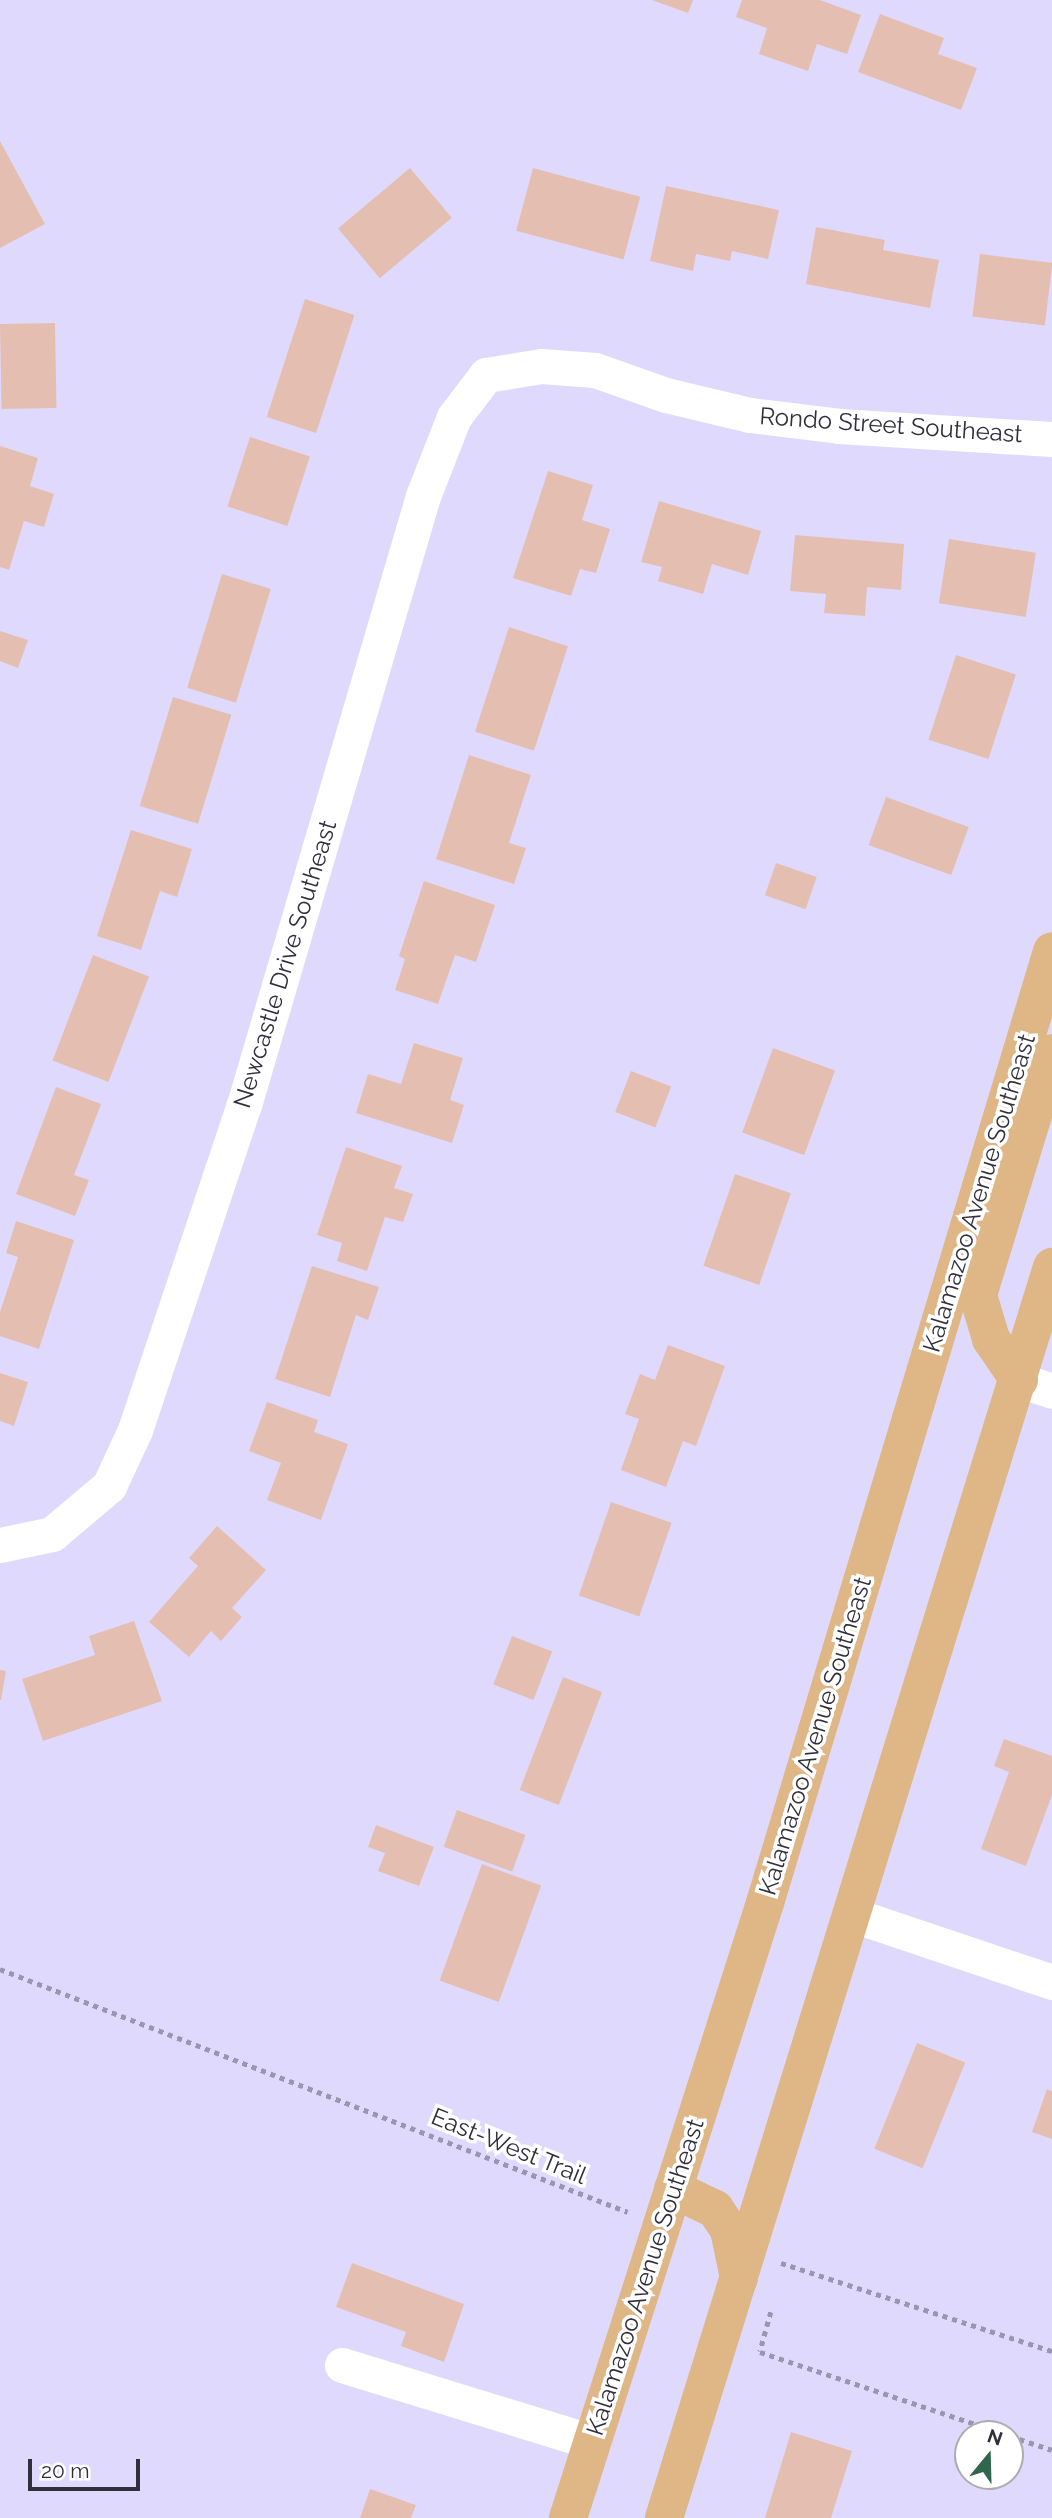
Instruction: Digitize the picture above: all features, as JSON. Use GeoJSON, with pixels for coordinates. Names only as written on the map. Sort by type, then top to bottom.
{"type":"FeatureCollection","features":[{"type":"Feature","properties":{"kind":"main road"},"geometry":{"type":"LineString","coordinates":[[1050,959],[1052,1026]]}},
{"type":"Feature","properties":{"kind":"main road","name":"Kalamazoo Avenue Southeast"},"geometry":{"type":"LineString","coordinates":[[568,2518],[765,1903],[1050,959]]}},
{"type":"Feature","properties":{"kind":"main road"},"geometry":{"type":"LineString","coordinates":[[1036,1386],[982,1320],[978,1295],[1052,1053]]}},
{"type":"Feature","properties":{"kind":"main road"},"geometry":{"type":"LineString","coordinates":[[664,2518],[853,1915],[951,1586],[1036,1386],[1052,1267]]}},
{"type":"Feature","properties":{"kind":"main road"},"geometry":{"type":"LineString","coordinates":[[673,2189],[715,2209],[729,2230],[743,2264]]}},
{"type":"Feature","properties":{"kind":"street","name":"Rondo Street Southeast"},"geometry":{"type":"LineString","coordinates":[[486,375],[541,366],[595,370],[666,396],[750,415],[839,426],[1052,439]]}},
{"type":"Feature","properties":{"kind":"street","name":"Newcastle Drive Southeast"},"geometry":{"type":"LineString","coordinates":[[0,1545],[52,1534],[109,1486],[135,1430],[244,1105],[423,496],[454,417],[486,375]]}},
{"type":"Feature","properties":{"kind":"street"},"geometry":{"type":"LineString","coordinates":[[853,1915],[1052,1982]]}},
{"type":"Feature","properties":{"kind":"street"},"geometry":{"type":"LineString","coordinates":[[342,2365],[593,2442]]}},
{"type":"Feature","properties":{"kind":"path","name":"East-West Trail"},"geometry":{"type":"LineString","coordinates":[[0,1969],[632,2214],[636,2202]]}},
{"type":"Feature","properties":{"kind":"path"},"geometry":{"type":"LineString","coordinates":[[781,2277],[789,2251]]}},
{"type":"Feature","properties":{"kind":"path"},"geometry":{"type":"LineString","coordinates":[[743,2264],[785,2264],[1052,2351]]}},
{"type":"Feature","properties":{"kind":"path"},"geometry":{"type":"LineString","coordinates":[[774,2302],[760,2352],[962,2420]]}},
{"type":"Feature","properties":{"kind":"path"},"geometry":{"type":"LineString","coordinates":[[1024,2441],[1052,2450]]}},
{"type":"Feature","properties":{"kind":"building"},"geometry":{"type":"Polygon","coordinates":[[[652,0],[693,0],[688,13],[652,0]]]}},
{"type":"Feature","properties":{"kind":"building"},"geometry":{"type":"Polygon","coordinates":[[[742,0],[820,0],[861,15],[847,54],[817,44],[808,71],[759,54],[767,28],[736,17],[742,0]]]}},
{"type":"Feature","properties":{"kind":"building"},"geometry":{"type":"Polygon","coordinates":[[[880,14],[944,38],[938,54],[977,68],[961,110],[858,72],[880,14]]]}},
{"type":"Feature","properties":{"kind":"building"},"geometry":{"type":"Polygon","coordinates":[[[0,141],[45,224],[0,248],[0,141]]]}},
{"type":"Feature","properties":{"kind":"building"},"geometry":{"type":"Polygon","coordinates":[[[410,168],[452,218],[380,278],[338,228],[410,168]]]}},
{"type":"Feature","properties":{"kind":"building"},"geometry":{"type":"Polygon","coordinates":[[[533,168],[640,197],[623,260],[516,231],[533,168]]]}},
{"type":"Feature","properties":{"kind":"building"},"geometry":{"type":"Polygon","coordinates":[[[666,186],[779,210],[768,259],[732,251],[730,261],[696,254],[693,271],[650,261],[666,186]]]}},
{"type":"Feature","properties":{"kind":"building"},"geometry":{"type":"Polygon","coordinates":[[[816,227],[885,240],[883,250],[939,260],[930,308],[806,284],[816,227]]]}},
{"type":"Feature","properties":{"kind":"building"},"geometry":{"type":"Polygon","coordinates":[[[980,254],[1052,263],[1045,325],[972,317],[980,254]]]}},
{"type":"Feature","properties":{"kind":"building"},"geometry":{"type":"Polygon","coordinates":[[[305,299],[354,315],[316,433],[267,417],[305,299]]]}},
{"type":"Feature","properties":{"kind":"building"},"geometry":{"type":"Polygon","coordinates":[[[55,323],[56,408],[1,409],[0,324],[55,323]]]}},
{"type":"Feature","properties":{"kind":"building"},"geometry":{"type":"Polygon","coordinates":[[[250,437],[310,456],[287,526],[227,506],[250,437]]]}},
{"type":"Feature","properties":{"kind":"building"},"geometry":{"type":"Polygon","coordinates":[[[0,446],[38,458],[30,486],[54,494],[44,527],[24,521],[9,570],[0,567],[0,446]]]}},
{"type":"Feature","properties":{"kind":"building"},"geometry":{"type":"Polygon","coordinates":[[[548,471],[593,485],[582,520],[610,529],[596,573],[580,569],[571,596],[513,578],[548,471]]]}},
{"type":"Feature","properties":{"kind":"building"},"geometry":{"type":"Polygon","coordinates":[[[659,501],[761,531],[748,575],[712,564],[703,594],[658,581],[662,567],[641,562],[659,501]]]}},
{"type":"Feature","properties":{"kind":"building"},"geometry":{"type":"Polygon","coordinates":[[[795,535],[904,544],[901,590],[867,587],[865,616],[824,613],[826,594],[790,591],[795,535]]]}},
{"type":"Feature","properties":{"kind":"building"},"geometry":{"type":"Polygon","coordinates":[[[949,539],[1036,553],[1026,617],[939,603],[949,539]]]}},
{"type":"Feature","properties":{"kind":"building"},"geometry":{"type":"Polygon","coordinates":[[[222,574],[271,589],[236,703],[187,688],[222,574]]]}},
{"type":"Feature","properties":{"kind":"building"},"geometry":{"type":"Polygon","coordinates":[[[509,627],[568,646],[534,751],[475,732],[509,627]]]}},
{"type":"Feature","properties":{"kind":"building"},"geometry":{"type":"Polygon","coordinates":[[[0,631],[28,640],[18,668],[0,661],[0,631]]]}},
{"type":"Feature","properties":{"kind":"building"},"geometry":{"type":"Polygon","coordinates":[[[956,655],[1016,674],[988,759],[928,740],[956,655]]]}},
{"type":"Feature","properties":{"kind":"building"},"geometry":{"type":"Polygon","coordinates":[[[173,697],[231,715],[198,824],[140,806],[173,697]]]}},
{"type":"Feature","properties":{"kind":"building"},"geometry":{"type":"Polygon","coordinates":[[[469,755],[531,775],[509,843],[526,848],[514,884],[436,859],[469,755]]]}},
{"type":"Feature","properties":{"kind":"building"},"geometry":{"type":"Polygon","coordinates":[[[886,797],[969,827],[951,875],[869,845],[886,797]]]}},
{"type":"Feature","properties":{"kind":"building"},"geometry":{"type":"Polygon","coordinates":[[[131,830],[192,849],[177,897],[160,891],[141,950],[97,936],[131,830]]]}},
{"type":"Feature","properties":{"kind":"building"},"geometry":{"type":"Polygon","coordinates":[[[776,863],[817,877],[806,909],[765,895],[776,863]]]}},
{"type":"Feature","properties":{"kind":"building"},"geometry":{"type":"Polygon","coordinates":[[[424,881],[495,905],[476,962],[455,955],[438,1004],[395,990],[405,959],[399,956],[424,881]]]}},
{"type":"Feature","properties":{"kind":"building"},"geometry":{"type":"Polygon","coordinates":[[[93,955],[149,977],[109,1082],[53,1060],[93,955]]]}},
{"type":"Feature","properties":{"kind":"building"},"geometry":{"type":"Polygon","coordinates":[[[414,1043],[463,1058],[450,1100],[464,1105],[452,1143],[356,1113],[368,1074],[401,1084],[414,1043]]]}},
{"type":"Feature","properties":{"kind":"building"},"geometry":{"type":"Polygon","coordinates":[[[773,1048],[835,1071],[804,1155],[742,1133],[773,1048]]]}},
{"type":"Feature","properties":{"kind":"building"},"geometry":{"type":"Polygon","coordinates":[[[631,1071],[671,1086],[655,1127],[615,1112],[631,1071]]]}},
{"type":"Feature","properties":{"kind":"building"},"geometry":{"type":"Polygon","coordinates":[[[56,1087],[101,1104],[74,1175],[89,1180],[75,1216],[16,1194],[56,1087]]]}},
{"type":"Feature","properties":{"kind":"building"},"geometry":{"type":"Polygon","coordinates":[[[346,1147],[402,1166],[394,1188],[413,1194],[403,1222],[385,1217],[367,1271],[337,1261],[342,1243],[317,1235],[346,1147]]]}},
{"type":"Feature","properties":{"kind":"building"},"geometry":{"type":"Polygon","coordinates":[[[735,1174],[791,1193],[759,1285],[703,1266],[735,1174]]]}},
{"type":"Feature","properties":{"kind":"building"},"geometry":{"type":"Polygon","coordinates":[[[16,1221],[74,1240],[39,1349],[0,1336],[0,1312],[18,1257],[6,1253],[16,1221]]]}},
{"type":"Feature","properties":{"kind":"building"},"geometry":{"type":"Polygon","coordinates":[[[312,1266],[379,1287],[368,1320],[356,1315],[330,1397],[275,1379],[312,1266]]]}},
{"type":"Feature","properties":{"kind":"building"},"geometry":{"type":"Polygon","coordinates":[[[668,1345],[725,1366],[696,1446],[683,1441],[666,1487],[621,1470],[639,1419],[625,1414],[640,1374],[655,1380],[668,1345]]]}},
{"type":"Feature","properties":{"kind":"building"},"geometry":{"type":"Polygon","coordinates":[[[0,1373],[28,1382],[14,1426],[0,1421],[0,1373]]]}},
{"type":"Feature","properties":{"kind":"building"},"geometry":{"type":"Polygon","coordinates":[[[267,1402],[318,1420],[314,1432],[348,1444],[321,1520],[267,1500],[281,1463],[249,1451],[267,1402]]]}},
{"type":"Feature","properties":{"kind":"building"},"geometry":{"type":"Polygon","coordinates":[[[611,1502],[672,1523],[639,1616],[579,1596],[611,1502]]]}},
{"type":"Feature","properties":{"kind":"building"},"geometry":{"type":"Polygon","coordinates":[[[217,1526],[266,1570],[232,1608],[242,1617],[221,1641],[211,1631],[189,1657],[149,1622],[198,1566],[189,1558],[217,1526]]]}},
{"type":"Feature","properties":{"kind":"building"},"geometry":{"type":"Polygon","coordinates":[[[134,1621],[162,1701],[43,1741],[22,1679],[95,1655],[89,1636],[134,1621]]]}},
{"type":"Feature","properties":{"kind":"building"},"geometry":{"type":"Polygon","coordinates":[[[512,1636],[552,1651],[534,1700],[493,1685],[512,1636]]]}},
{"type":"Feature","properties":{"kind":"building"},"geometry":{"type":"Polygon","coordinates":[[[0,1670],[6,1671],[1,1700],[0,1700],[0,1670]]]}},
{"type":"Feature","properties":{"kind":"building"},"geometry":{"type":"Polygon","coordinates":[[[563,1677],[602,1692],[559,1805],[520,1790],[563,1677]]]}},
{"type":"Feature","properties":{"kind":"building"},"geometry":{"type":"Polygon","coordinates":[[[1004,1739],[1052,1756],[1052,1795],[1026,1866],[981,1849],[1009,1772],[994,1766],[1004,1739]]]}},
{"type":"Feature","properties":{"kind":"building"},"geometry":{"type":"Polygon","coordinates":[[[457,1810],[526,1835],[512,1872],[444,1847],[457,1810]]]}},
{"type":"Feature","properties":{"kind":"building"},"geometry":{"type":"Polygon","coordinates":[[[376,1825],[434,1847],[419,1886],[378,1871],[385,1853],[368,1847],[376,1825]]]}},
{"type":"Feature","properties":{"kind":"building"},"geometry":{"type":"Polygon","coordinates":[[[482,1864],[541,1886],[499,2002],[440,1981],[482,1864]]]}},
{"type":"Feature","properties":{"kind":"building"},"geometry":{"type":"Polygon","coordinates":[[[917,2043],[965,2062],[923,2168],[874,2149],[917,2043]]]}},
{"type":"Feature","properties":{"kind":"building"},"geometry":{"type":"Polygon","coordinates":[[[1047,2089],[1052,2091],[1052,2139],[1032,2132],[1047,2089]]]}},
{"type":"Feature","properties":{"kind":"building"},"geometry":{"type":"Polygon","coordinates":[[[352,2263],[464,2304],[444,2362],[401,2346],[406,2332],[336,2307],[352,2263]]]}},
{"type":"Feature","properties":{"kind":"building"},"geometry":{"type":"Polygon","coordinates":[[[791,2432],[852,2451],[831,2518],[765,2518],[791,2432]]]}},
{"type":"Feature","properties":{"kind":"building"},"geometry":{"type":"Polygon","coordinates":[[[370,2489],[416,2505],[411,2518],[360,2518],[370,2489]]]}}]}
